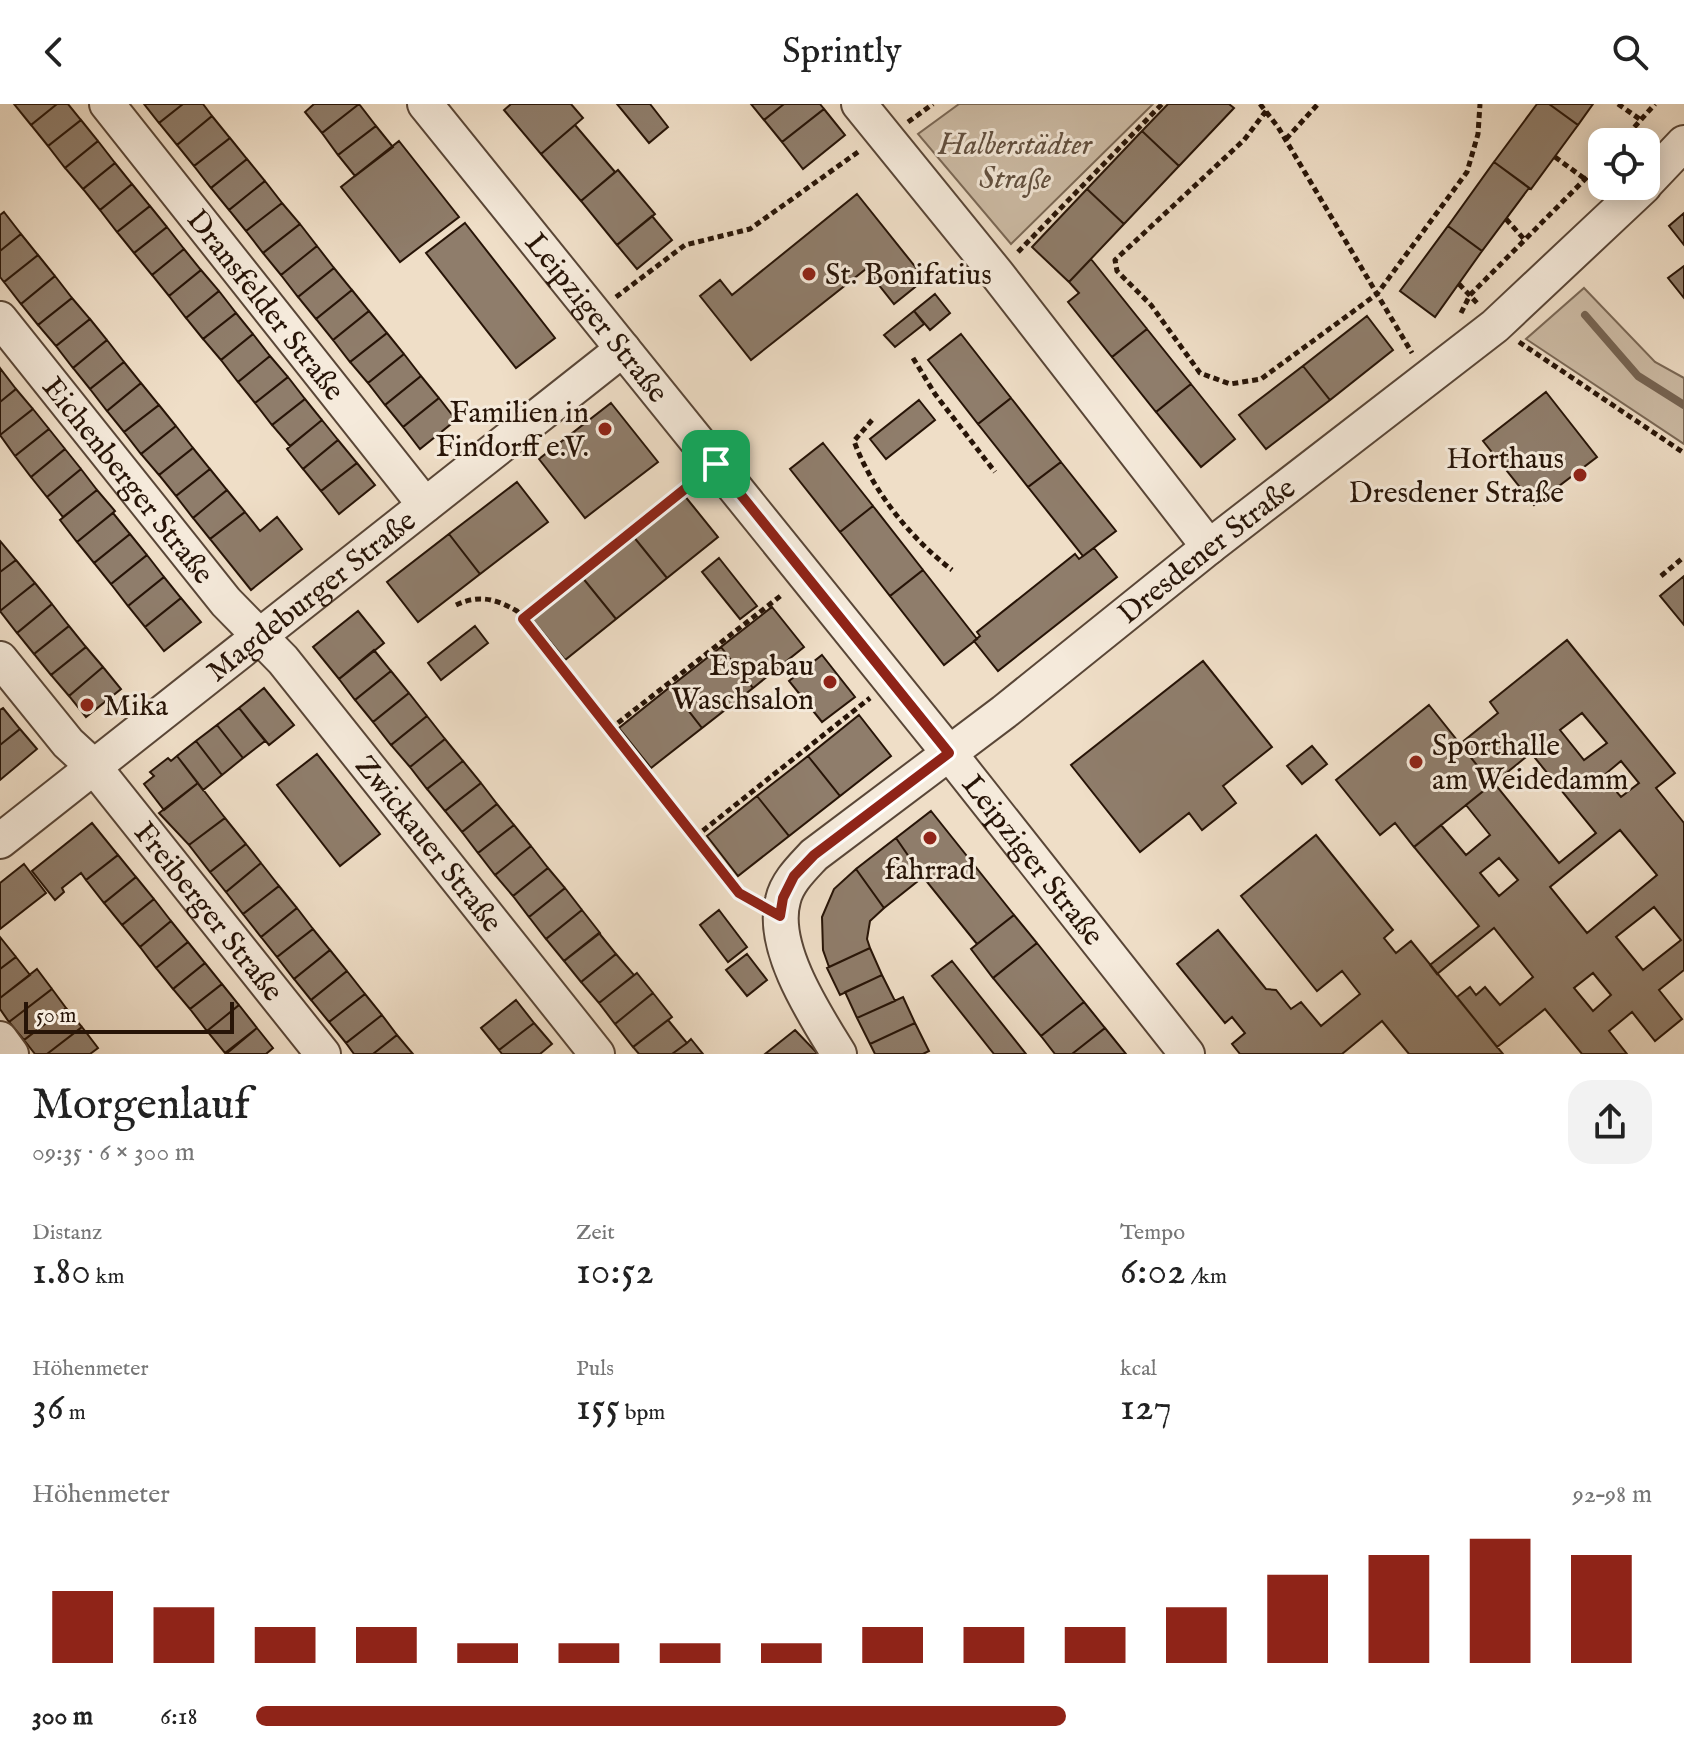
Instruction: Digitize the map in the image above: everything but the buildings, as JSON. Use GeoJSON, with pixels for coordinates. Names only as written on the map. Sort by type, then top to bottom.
{"type":"FeatureCollection","features":[{"type":"Feature","properties":{"kind":"street","name":"Dransfelder Straße"},"geometry":{"type":"LineString","coordinates":[[107,104],[425,505]]}},
{"type":"Feature","properties":{"kind":"street","name":"Leipziger Straße"},"geometry":{"type":"LineString","coordinates":[[425,104],[949,753],[1187,1054]]}},
{"type":"Feature","properties":{"kind":"street"},"geometry":{"type":"LineString","coordinates":[[859,104],[997,274],[1209,547]]}},
{"type":"Feature","properties":{"kind":"street","name":"Dresdener Straße"},"geometry":{"type":"LineString","coordinates":[[1660,169],[1684,143]]}},
{"type":"Feature","properties":{"kind":"street","name":"Dresdener Straße"},"geometry":{"type":"LineString","coordinates":[[780,916],[783,898],[794,876],[814,855],[1004,712],[1209,547],[1495,326],[1629,200]]}},
{"type":"Feature","properties":{"kind":"street","name":"Eichenberger Straße"},"geometry":{"type":"LineString","coordinates":[[0,319],[226,602],[259,637]]}},
{"type":"Feature","properties":{"kind":"street","name":"Magdeburger Straße"},"geometry":{"type":"LineString","coordinates":[[0,841],[623,349]]}},
{"type":"Feature","properties":{"kind":"street","name":"Zwickauer Straße"},"geometry":{"type":"LineString","coordinates":[[259,637],[283,660],[597,1054]]}},
{"type":"Feature","properties":{"kind":"street","name":"Freiberger Straße"},"geometry":{"type":"LineString","coordinates":[[0,659],[68,743],[94,767],[323,1054]]}},
{"type":"Feature","properties":{"kind":"street"},"geometry":{"type":"LineString","coordinates":[[780,916],[785,951],[839,1054]]}},
{"type":"Feature","properties":{"kind":"street"},"geometry":{"type":"LineString","coordinates":[[0,1039],[11,1054]]}},
{"type":"Feature","properties":{"kind":"path"},"geometry":{"type":"LineString","coordinates":[[997,274],[1162,104]]}},
{"type":"Feature","properties":{"kind":"path"},"geometry":{"type":"LineString","coordinates":[[1260,104],[1286,139],[1427,378]]}},
{"type":"Feature","properties":{"kind":"path"},"geometry":{"type":"LineString","coordinates":[[1286,139],[1318,104]]}},
{"type":"Feature","properties":{"kind":"path"},"geometry":{"type":"LineString","coordinates":[[1266,111],[1244,140],[1115,260],[1117,271],[1151,305],[1200,373],[1230,384],[1261,379],[1377,294],[1467,172],[1478,134],[1480,104]]}},
{"type":"Feature","properties":{"kind":"path"},"geometry":{"type":"LineString","coordinates":[[1618,104],[1641,120]]}},
{"type":"Feature","properties":{"kind":"path"},"geometry":{"type":"LineString","coordinates":[[1634,128],[1655,104]]}},
{"type":"Feature","properties":{"kind":"path"},"geometry":{"type":"LineString","coordinates":[[594,313],[685,245],[750,229],[851,156],[885,137]]}},
{"type":"Feature","properties":{"kind":"path"},"geometry":{"type":"LineString","coordinates":[[1555,157],[1585,179]]}},
{"type":"Feature","properties":{"kind":"path"},"geometry":{"type":"LineString","coordinates":[[1456,322],[1470,295],[1588,176]]}},
{"type":"Feature","properties":{"kind":"path"},"geometry":{"type":"LineString","coordinates":[[1506,219],[1524,239]]}},
{"type":"Feature","properties":{"kind":"path"},"geometry":{"type":"LineString","coordinates":[[1459,284],[1470,295]]}},
{"type":"Feature","properties":{"kind":"path"},"geometry":{"type":"LineString","coordinates":[[1495,326],[1684,453]]}},
{"type":"Feature","properties":{"kind":"path"},"geometry":{"type":"LineString","coordinates":[[913,358],[935,394],[995,472]]}},
{"type":"Feature","properties":{"kind":"path"},"geometry":{"type":"LineString","coordinates":[[872,420],[854,441],[862,462],[894,510],[929,552],[952,570]]}},
{"type":"Feature","properties":{"kind":"path"},"geometry":{"type":"LineString","coordinates":[[523,619],[716,464]]}},
{"type":"Feature","properties":{"kind":"path"},"geometry":{"type":"LineString","coordinates":[[1661,576],[1684,557]]}},
{"type":"Feature","properties":{"kind":"path"},"geometry":{"type":"LineString","coordinates":[[610,729],[806,576]]}},
{"type":"Feature","properties":{"kind":"path"},"geometry":{"type":"LineString","coordinates":[[456,605],[468,599],[494,599],[517,611],[739,893],[780,916]]}},
{"type":"Feature","properties":{"kind":"path"},"geometry":{"type":"LineString","coordinates":[[695,837],[891,681]]}},
{"type":"Feature","properties":{"kind":"green space","name":"Halberstädter Straße"},"geometry":{"type":"Polygon","coordinates":[[[959,104],[1153,104],[1011,244],[918,134],[959,104]]]}},
{"type":"Feature","properties":{"kind":"green space"},"geometry":{"type":"Polygon","coordinates":[[[1584,288],[1655,362],[1684,378],[1684,444],[1526,339],[1584,288]]]}},
{"type":"Feature","properties":{"kind":"waterway"},"geometry":{"type":"LineString","coordinates":[[1585,315],[1638,376],[1684,405]]}},
{"type":"Feature","properties":{"kind":"place","name":"St. Bonifatius"},"geometry":{"type":"Point","coordinates":[809,274]}},
{"type":"Feature","properties":{"kind":"place","name":"Familien in Findorff e.V."},"geometry":{"type":"Point","coordinates":[605,429]}},
{"type":"Feature","properties":{"kind":"place","name":"Horthaus Dresdener Straße"},"geometry":{"type":"Point","coordinates":[1580,475]}},
{"type":"Feature","properties":{"kind":"place","name":"Espabau Waschsalon"},"geometry":{"type":"Point","coordinates":[830,682]}},
{"type":"Feature","properties":{"kind":"place","name":"Mika"},"geometry":{"type":"Point","coordinates":[87,705]}},
{"type":"Feature","properties":{"kind":"place","name":"Sporthalle am Weidedamm"},"geometry":{"type":"Point","coordinates":[1416,762]}},
{"type":"Feature","properties":{"kind":"place","name":"fahrrad"},"geometry":{"type":"Point","coordinates":[930,838]}},
{"type":"Feature","properties":{"kind":"route"},"geometry":{"type":"LineString","coordinates":[[716,464],[949,753],[814,855],[794,876],[783,898],[780,916],[739,893],[523,619],[716,464]]}}]}
